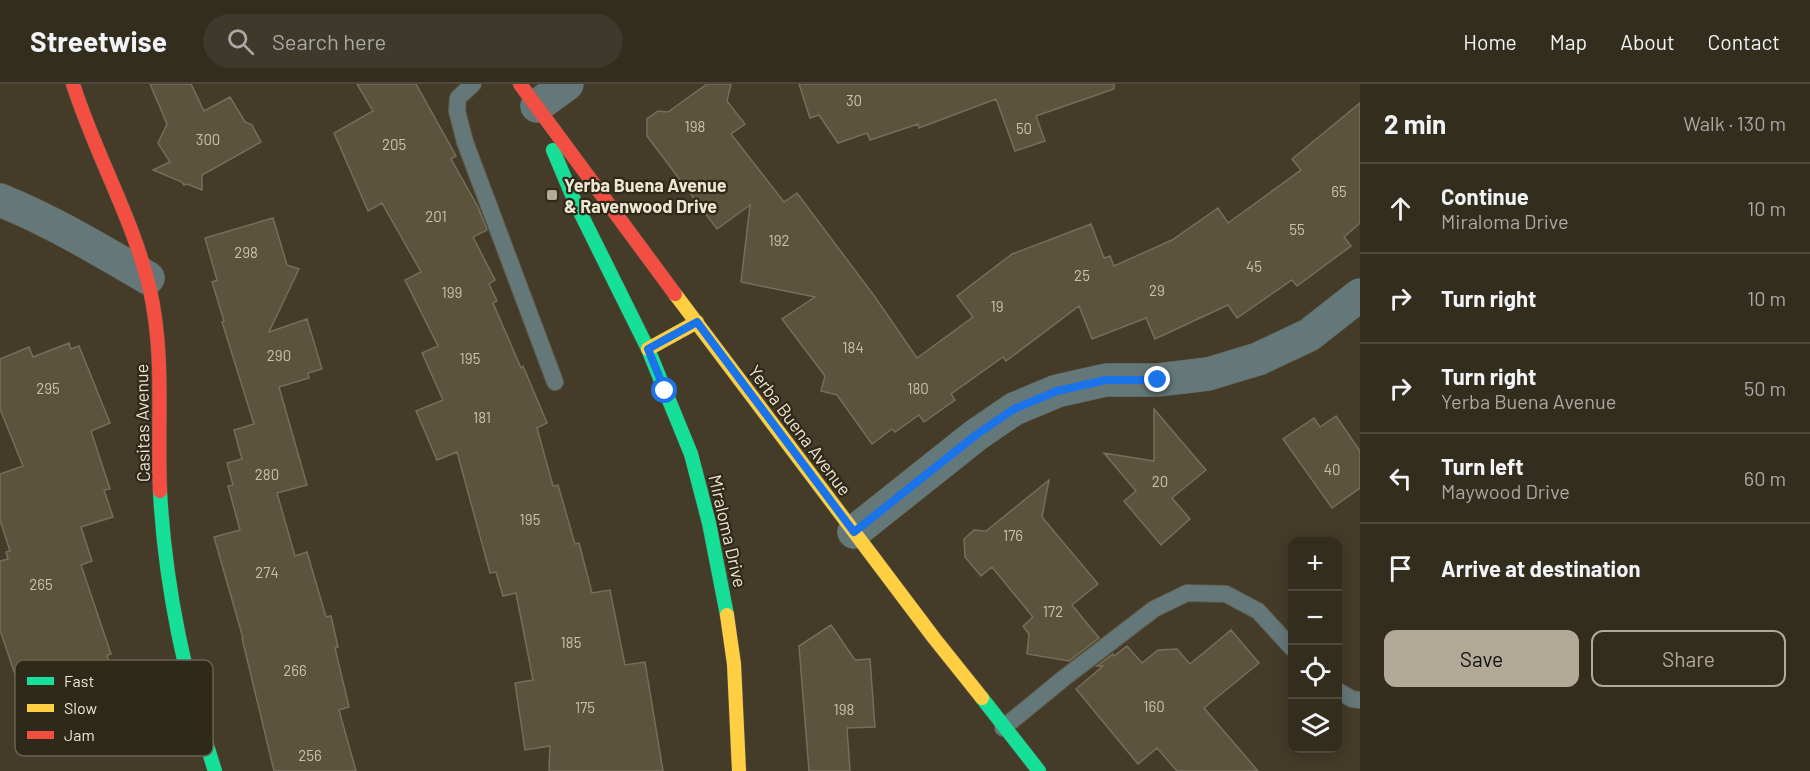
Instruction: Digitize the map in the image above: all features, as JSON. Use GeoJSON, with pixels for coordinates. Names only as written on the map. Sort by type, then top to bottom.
{"type":"FeatureCollection","features":[{"type":"Feature","properties":{"kind":"street","name":"Casitas Avenue"},"geometry":{"type":"LineString","coordinates":[[73,84],[94,141],[133,232],[148,278],[157,326],[160,370],[159,473],[164,547],[183,660]]}},
{"type":"Feature","properties":{"kind":"street"},"geometry":{"type":"LineString","coordinates":[[528,95],[567,84]]}},
{"type":"Feature","properties":{"kind":"street","name":"Miraloma Drive"},"geometry":{"type":"LineString","coordinates":[[528,95],[574,202],[648,349],[690,454],[712,534],[723,589],[734,664],[739,771]]}},
{"type":"Feature","properties":{"kind":"street","name":"Yerba Buena Avenue"},"geometry":{"type":"LineString","coordinates":[[528,95],[854,532],[1039,771]]}},
{"type":"Feature","properties":{"kind":"street"},"geometry":{"type":"LineString","coordinates":[[0,200],[24,210],[148,278]]}},
{"type":"Feature","properties":{"kind":"street"},"geometry":{"type":"LineString","coordinates":[[854,532],[976,435],[1014,409],[1057,391],[1106,380],[1158,380],[1208,374],[1258,359],[1309,334],[1360,296]]}},
{"type":"Feature","properties":{"kind":"street"},"geometry":{"type":"LineString","coordinates":[[648,349],[697,322]]}},
{"type":"Feature","properties":{"kind":"street","name":"Casitas Avenue"},"geometry":{"type":"LineString","coordinates":[[210,756],[215,771]]}},
{"type":"Feature","properties":{"kind":"lane"},"geometry":{"type":"LineString","coordinates":[[473,84],[458,98],[457,111],[465,142],[555,382]]}},
{"type":"Feature","properties":{"kind":"lane"},"geometry":{"type":"LineString","coordinates":[[1004,728],[1064,678],[1155,609],[1187,593],[1226,594],[1258,610],[1290,645]]}},
{"type":"Feature","properties":{"kind":"lane"},"geometry":{"type":"LineString","coordinates":[[1342,693],[1352,699],[1360,700]]}},
{"type":"Feature","properties":{"kind":"building"},"geometry":{"type":"Polygon","coordinates":[[[150,84],[191,84],[204,111],[230,97],[245,122],[252,125],[261,142],[202,175],[202,190],[184,185],[182,182],[153,170],[170,162],[158,143],[167,124],[150,84]]]}},
{"type":"Feature","properties":{"kind":"building"},"geometry":{"type":"Polygon","coordinates":[[[357,84],[416,84],[456,156],[451,159],[478,207],[487,230],[473,237],[495,280],[489,284],[497,301],[493,303],[547,423],[537,428],[553,486],[558,485],[575,544],[579,543],[592,593],[610,590],[625,665],[645,662],[663,771],[549,771],[550,746],[525,750],[515,683],[533,680],[516,593],[503,596],[496,572],[490,573],[457,452],[437,460],[416,411],[443,400],[422,353],[438,346],[405,280],[421,272],[382,203],[368,211],[334,133],[373,111],[357,84]]]}},
{"type":"Feature","properties":{"kind":"building"},"geometry":{"type":"Polygon","coordinates":[[[707,84],[731,84],[727,101],[745,124],[731,134],[784,202],[797,193],[875,297],[917,358],[973,317],[957,296],[1012,254],[1091,224],[1104,258],[1110,256],[1114,266],[1172,240],[1218,208],[1228,223],[1301,170],[1292,159],[1360,103],[1360,223],[1344,237],[1351,246],[1297,286],[1292,280],[1237,318],[1228,305],[1155,339],[1146,318],[1092,339],[1079,306],[1006,361],[1003,357],[951,394],[955,400],[924,422],[919,415],[895,432],[892,429],[872,444],[837,395],[821,391],[825,376],[782,319],[815,297],[741,282],[750,205],[717,229],[647,136],[647,119],[658,111],[668,112],[707,84]]]}},
{"type":"Feature","properties":{"kind":"building"},"geometry":{"type":"Polygon","coordinates":[[[799,84],[1114,84],[1114,89],[1036,116],[1045,141],[1015,151],[996,99],[919,128],[918,124],[870,140],[867,133],[838,143],[819,115],[810,118],[799,84]]]}},
{"type":"Feature","properties":{"kind":"building"},"geometry":{"type":"Polygon","coordinates":[[[273,218],[287,265],[299,269],[269,332],[307,319],[322,369],[308,373],[309,378],[279,387],[307,485],[277,493],[295,556],[307,552],[326,617],[331,616],[338,647],[335,648],[349,707],[339,710],[356,771],[274,771],[243,638],[214,537],[240,530],[228,486],[233,485],[227,463],[242,459],[234,430],[254,424],[222,322],[224,321],[212,282],[217,280],[205,238],[273,218]]]}},
{"type":"Feature","properties":{"kind":"building"},"geometry":{"type":"Polygon","coordinates":[[[69,343],[71,349],[79,346],[110,423],[91,431],[110,489],[104,490],[113,517],[81,527],[92,561],[81,565],[111,654],[107,655],[109,660],[15,660],[15,675],[0,630],[0,561],[8,559],[6,552],[10,551],[0,520],[0,474],[23,466],[0,409],[0,359],[29,347],[33,357],[69,343]]]}},
{"type":"Feature","properties":{"kind":"building"},"geometry":{"type":"Polygon","coordinates":[[[1154,409],[1206,470],[1172,498],[1190,519],[1161,545],[1124,501],[1136,491],[1104,453],[1154,461],[1154,409]]]}},
{"type":"Feature","properties":{"kind":"building"},"geometry":{"type":"Polygon","coordinates":[[[1336,416],[1360,451],[1360,488],[1332,508],[1283,439],[1314,418],[1320,427],[1336,416]]]}},
{"type":"Feature","properties":{"kind":"building"},"geometry":{"type":"Polygon","coordinates":[[[1049,480],[1042,517],[1098,584],[1072,605],[1099,638],[1069,661],[1027,654],[1029,634],[1023,626],[1033,617],[992,567],[981,576],[965,557],[964,539],[974,530],[986,531],[1049,480]]]}},
{"type":"Feature","properties":{"kind":"building"},"geometry":{"type":"Polygon","coordinates":[[[831,625],[855,660],[870,659],[875,727],[847,728],[850,771],[809,771],[799,646],[831,625]]]}},
{"type":"Feature","properties":{"kind":"building"},"geometry":{"type":"Polygon","coordinates":[[[1231,630],[1259,663],[1204,708],[1258,771],[1177,771],[1157,748],[1138,764],[1076,689],[1103,666],[1097,666],[1127,646],[1142,663],[1158,650],[1177,649],[1190,664],[1231,630]]]}},
{"type":"Feature","properties":{"kind":"traffic: fast"},"geometry":{"type":"LineString","coordinates":[[553,150],[575,202],[648,349],[691,454],[709,523],[727,615]]}},
{"type":"Feature","properties":{"kind":"traffic: fast"},"geometry":{"type":"LineString","coordinates":[[160,491],[166,562],[184,660]]}},
{"type":"Feature","properties":{"kind":"traffic: fast"},"geometry":{"type":"LineString","coordinates":[[982,698],[1039,771]]}},
{"type":"Feature","properties":{"kind":"traffic: fast"},"geometry":{"type":"LineString","coordinates":[[210,756],[215,771]]}},
{"type":"Feature","properties":{"kind":"traffic: slow"},"geometry":{"type":"LineString","coordinates":[[675,294],[934,638],[982,698]]}},
{"type":"Feature","properties":{"kind":"traffic: slow"},"geometry":{"type":"LineString","coordinates":[[648,349],[697,322]]}},
{"type":"Feature","properties":{"kind":"traffic: slow"},"geometry":{"type":"LineString","coordinates":[[727,615],[734,664],[739,771]]}},
{"type":"Feature","properties":{"kind":"traffic: jam"},"geometry":{"type":"LineString","coordinates":[[73,84],[134,237],[150,290],[155,315],[159,365],[160,491]]}},
{"type":"Feature","properties":{"kind":"traffic: jam"},"geometry":{"type":"LineString","coordinates":[[520,84],[675,294]]}},
{"type":"Feature","properties":{"kind":"place","name":"Yerba Buena Avenue & Ravenwood Drive"},"geometry":{"type":"Point","coordinates":[552,195]}},
{"type":"Feature","properties":{"kind":"route"},"geometry":{"type":"LineString","coordinates":[[665,391],[648,349],[697,322],[854,532],[976,435],[1014,409],[1057,391],[1106,380],[1158,380]]}}]}
